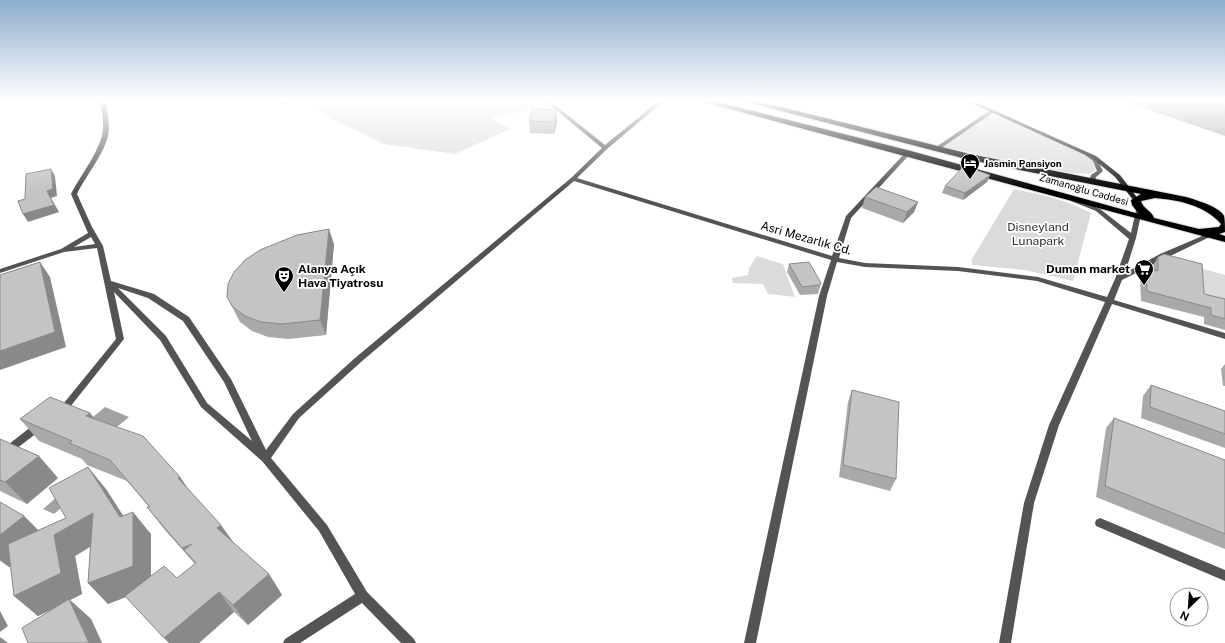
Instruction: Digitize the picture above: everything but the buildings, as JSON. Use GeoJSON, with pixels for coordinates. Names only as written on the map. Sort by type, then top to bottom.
{"type":"FeatureCollection","features":[{"type":"Feature","properties":{"kind":"highway","name":"Zamanoğlu Caddesi"},"geometry":{"type":"LineString","coordinates":[[818,130],[1058,193],[1138,209],[1146,215],[1183,228],[1196,231],[1219,229]]}},
{"type":"Feature","properties":{"kind":"highway","name":"Zamanoğlu Caddesi"},"geometry":{"type":"LineString","coordinates":[[865,130],[938,148],[1168,197]]}},
{"type":"Feature","properties":{"kind":"highway"},"geometry":{"type":"LineString","coordinates":[[1138,209],[1147,195],[1168,197],[1225,211]]}},
{"type":"Feature","properties":{"kind":"highway"},"geometry":{"type":"LineString","coordinates":[[1195,203],[1216,213],[1219,229],[1225,239]]}},
{"type":"Feature","properties":{"kind":"street"},"geometry":{"type":"LineString","coordinates":[[0,456],[66,405],[120,339],[100,246],[91,234],[86,218],[74,194],[101,143],[106,130]]}},
{"type":"Feature","properties":{"kind":"street"},"geometry":{"type":"LineString","coordinates":[[583,130],[605,148]]}},
{"type":"Feature","properties":{"kind":"street"},"geometry":{"type":"LineString","coordinates":[[265,458],[296,416],[358,360],[572,180],[605,148],[627,130]]}},
{"type":"Feature","properties":{"kind":"street"},"geometry":{"type":"LineString","coordinates":[[938,148],[964,130]]}},
{"type":"Feature","properties":{"kind":"street"},"geometry":{"type":"LineString","coordinates":[[1005,643],[1029,503],[1054,425],[1120,279],[1134,238],[1138,209],[1129,189],[1112,169],[1082,152],[1032,130]]}},
{"type":"Feature","properties":{"kind":"street"},"geometry":{"type":"LineString","coordinates":[[1082,152],[1096,160],[1099,166],[1100,171],[1093,176],[1092,182]]}},
{"type":"Feature","properties":{"kind":"street"},"geometry":{"type":"LineString","coordinates":[[750,643],[823,296],[834,259],[848,217],[908,153]]}},
{"type":"Feature","properties":{"kind":"street","name":"Asri Mezarlık Cd."},"geometry":{"type":"LineString","coordinates":[[572,180],[834,259],[865,265],[958,269],[1038,279],[1225,336]]}},
{"type":"Feature","properties":{"kind":"street"},"geometry":{"type":"LineString","coordinates":[[1058,193],[1098,210],[1134,238]]}},
{"type":"Feature","properties":{"kind":"street"},"geometry":{"type":"LineString","coordinates":[[1120,279],[1219,229]]}},
{"type":"Feature","properties":{"kind":"street"},"geometry":{"type":"LineString","coordinates":[[0,271],[63,250],[91,234]]}},
{"type":"Feature","properties":{"kind":"street"},"geometry":{"type":"LineString","coordinates":[[63,250],[100,246]]}},
{"type":"Feature","properties":{"kind":"street"},"geometry":{"type":"LineString","coordinates":[[108,282],[152,296],[186,319],[228,381],[265,458]]}},
{"type":"Feature","properties":{"kind":"street"},"geometry":{"type":"LineString","coordinates":[[108,282],[163,338],[204,405],[265,458],[323,528],[363,596],[410,643]]}},
{"type":"Feature","properties":{"kind":"street"},"geometry":{"type":"LineString","coordinates":[[1100,523],[1225,576]]}},
{"type":"Feature","properties":{"kind":"street"},"geometry":{"type":"LineString","coordinates":[[289,643],[363,596]]}},
{"type":"Feature","properties":{"kind":"green space"},"geometry":{"type":"Polygon","coordinates":[[[355,130],[508,130],[455,154],[384,144],[355,130]]]}},
{"type":"Feature","properties":{"kind":"green space"},"geometry":{"type":"Polygon","coordinates":[[[969,130],[1030,130],[1080,151],[1092,160],[1096,170],[1088,174],[1071,173],[944,147],[969,130]]]}},
{"type":"Feature","properties":{"kind":"green space","name":"Disneyland Lunapark"},"geometry":{"type":"Polygon","coordinates":[[[1014,189],[1044,195],[1082,208],[1091,213],[1073,281],[1025,270],[972,265],[972,259],[1014,189]]]}},
{"type":"Feature","properties":{"kind":"green space"},"geometry":{"type":"Polygon","coordinates":[[[757,256],[783,264],[795,297],[768,294],[763,284],[733,283],[732,278],[748,275],[749,268],[757,256]]]}},
{"type":"Feature","properties":{"kind":"green space"},"geometry":{"type":"Polygon","coordinates":[[[1200,268],[1225,275],[1225,304],[1196,295],[1200,268]]]}},
{"type":"Feature","properties":{"kind":"shaded area"},"geometry":{"type":"Polygon","coordinates":[[[1208,130],[1225,130],[1225,136],[1208,130]]]}},
{"type":"Feature","properties":{"kind":"shaded area"},"geometry":{"type":"Polygon","coordinates":[[[105,407],[129,417],[111,432],[87,422],[105,407]]]}},
{"type":"Feature","properties":{"kind":"shaded area"},"geometry":{"type":"Polygon","coordinates":[[[65,490],[76,495],[54,514],[43,509],[65,490]]]}},
{"type":"Feature","properties":{"kind":"place","name":"Jasmin Pansiyon"},"geometry":{"type":"Point","coordinates":[970,180]}},
{"type":"Feature","properties":{"kind":"place","name":"Duman market"},"geometry":{"type":"Point","coordinates":[1144,286]}},
{"type":"Feature","properties":{"kind":"place","name":"Alanya Açık Hava Tiyatrosu"},"geometry":{"type":"Point","coordinates":[284,293]}}]}
